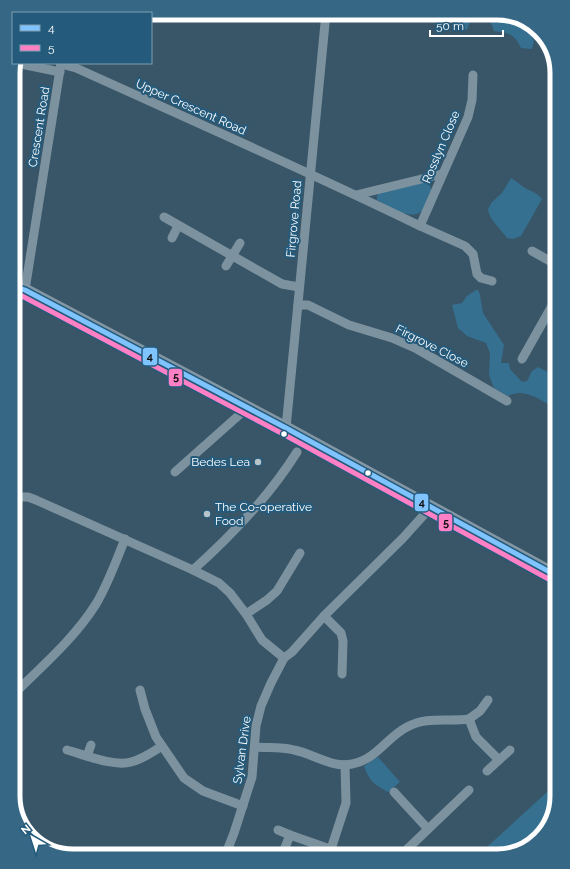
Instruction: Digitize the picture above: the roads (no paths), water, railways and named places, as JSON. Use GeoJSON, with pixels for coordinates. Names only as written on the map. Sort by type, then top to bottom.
{"type":"FeatureCollection","features":[{"type":"Feature","properties":{"kind":"street","name":"Firgrove Road"},"geometry":{"type":"LineString","coordinates":[[286,428],[325,20]]}},
{"type":"Feature","properties":{"kind":"street","name":"Upper Crescent Road"},"geometry":{"type":"LineString","coordinates":[[21,64],[76,68],[310,173]]}},
{"type":"Feature","properties":{"kind":"street","name":"Crescent Road"},"geometry":{"type":"LineString","coordinates":[[20,283],[61,66]]}},
{"type":"Feature","properties":{"kind":"street","name":"Rosslyn Close"},"geometry":{"type":"LineString","coordinates":[[420,226],[468,117],[472,100],[473,75]]}},
{"type":"Feature","properties":{"kind":"street"},"geometry":{"type":"LineString","coordinates":[[310,173],[464,246],[473,254],[478,274],[481,278],[492,280]]}},
{"type":"Feature","properties":{"kind":"street"},"geometry":{"type":"LineString","coordinates":[[356,195],[442,174]]}},
{"type":"Feature","properties":{"kind":"street"},"geometry":{"type":"LineString","coordinates":[[164,217],[282,284],[299,287]]}},
{"type":"Feature","properties":{"kind":"street"},"geometry":{"type":"LineString","coordinates":[[172,238],[178,226]]}},
{"type":"Feature","properties":{"kind":"street"},"geometry":{"type":"LineString","coordinates":[[226,266],[240,243]]}},
{"type":"Feature","properties":{"kind":"street"},"geometry":{"type":"LineString","coordinates":[[532,251],[550,261]]}},
{"type":"Feature","properties":{"kind":"street"},"geometry":{"type":"LineString","coordinates":[[20,289],[286,428],[550,572]]}},
{"type":"Feature","properties":{"kind":"street","name":"Firgrove Close"},"geometry":{"type":"LineString","coordinates":[[298,304],[308,305],[349,325],[404,343],[507,401]]}},
{"type":"Feature","properties":{"kind":"street"},"geometry":{"type":"LineString","coordinates":[[522,359],[550,309]]}},
{"type":"Feature","properties":{"kind":"street"},"geometry":{"type":"LineString","coordinates":[[175,472],[247,408]]}},
{"type":"Feature","properties":{"kind":"street"},"geometry":{"type":"LineString","coordinates":[[193,570],[242,524],[271,489],[297,452]]}},
{"type":"Feature","properties":{"kind":"street"},"geometry":{"type":"LineString","coordinates":[[20,497],[28,497],[36,500],[193,570],[219,584],[230,593],[246,614],[262,640],[284,658]]}},
{"type":"Feature","properties":{"kind":"street","name":"Sylvan Drive"},"geometry":{"type":"LineString","coordinates":[[228,849],[252,777],[256,726],[261,706],[284,658],[292,652],[324,616],[403,538],[431,507]]}},
{"type":"Feature","properties":{"kind":"street"},"geometry":{"type":"LineString","coordinates":[[20,688],[65,643],[87,616],[101,594],[125,539]]}},
{"type":"Feature","properties":{"kind":"street"},"geometry":{"type":"LineString","coordinates":[[246,614],[267,600],[277,591],[300,553]]}},
{"type":"Feature","properties":{"kind":"street"},"geometry":{"type":"LineString","coordinates":[[324,616],[341,633],[343,641],[342,674]]}},
{"type":"Feature","properties":{"kind":"street"},"geometry":{"type":"LineString","coordinates":[[140,690],[156,737],[184,778],[203,791],[243,806]]}},
{"type":"Feature","properties":{"kind":"street"},"geometry":{"type":"LineString","coordinates":[[255,747],[292,749],[301,751],[328,763],[345,765],[354,764],[370,757],[406,727],[418,722],[432,719],[469,719],[480,711],[488,700]]}},
{"type":"Feature","properties":{"kind":"street"},"geometry":{"type":"LineString","coordinates":[[469,719],[476,737],[499,760]]}},
{"type":"Feature","properties":{"kind":"street"},"geometry":{"type":"LineString","coordinates":[[87,756],[90,745]]}},
{"type":"Feature","properties":{"kind":"street"},"geometry":{"type":"LineString","coordinates":[[67,750],[118,763],[131,762],[147,756],[162,746]]}},
{"type":"Feature","properties":{"kind":"street"},"geometry":{"type":"LineString","coordinates":[[487,771],[510,750]]}},
{"type":"Feature","properties":{"kind":"street"},"geometry":{"type":"LineString","coordinates":[[278,830],[331,849],[346,803],[345,765]]}},
{"type":"Feature","properties":{"kind":"street"},"geometry":{"type":"LineString","coordinates":[[407,849],[469,790]]}},
{"type":"Feature","properties":{"kind":"street"},"geometry":{"type":"LineString","coordinates":[[394,792],[428,829]]}},
{"type":"Feature","properties":{"kind":"street"},"geometry":{"type":"LineString","coordinates":[[284,849],[290,835]]}},
{"type":"Feature","properties":{"kind":"place","name":"Bedes Lea"},"geometry":{"type":"Point","coordinates":[258,462]}},
{"type":"Feature","properties":{"kind":"place","name":"The Co-operative Food"},"geometry":{"type":"Point","coordinates":[207,514]}}]}
